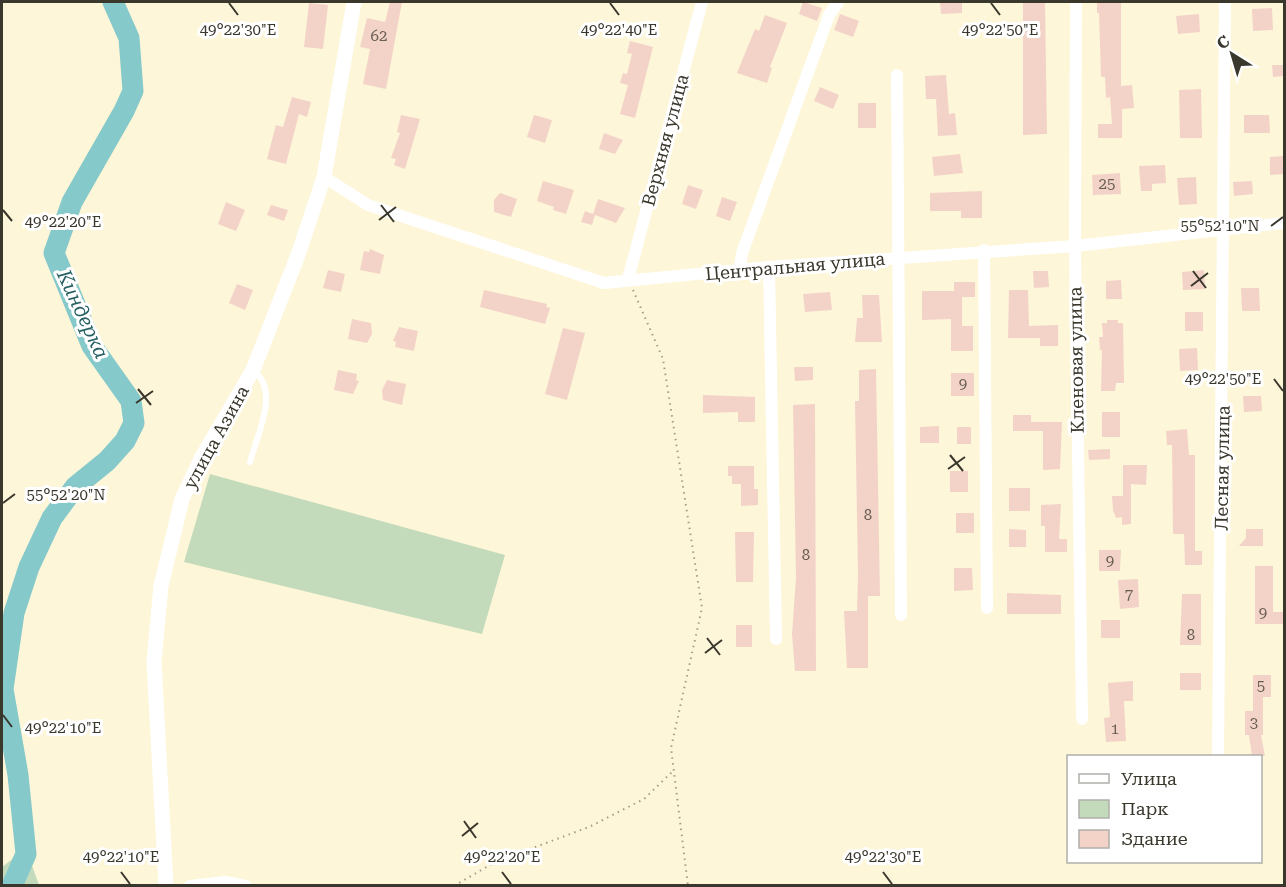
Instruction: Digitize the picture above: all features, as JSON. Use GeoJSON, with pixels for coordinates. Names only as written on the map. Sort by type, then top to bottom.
{"type":"FeatureCollection","features":[{"type":"Feature","properties":{"kind":"street","name":"улица Азина"},"geometry":{"type":"LineString","coordinates":[[166,885],[154,660],[160,586],[182,499],[202,458],[253,370],[298,255],[324,177],[354,2]]}},
{"type":"Feature","properties":{"kind":"street","name":"Верхняя улица"},"geometry":{"type":"LineString","coordinates":[[628,279],[702,2]]}},
{"type":"Feature","properties":{"kind":"street"},"geometry":{"type":"LineString","coordinates":[[740,270],[742,254],[830,15],[838,2]]}},
{"type":"Feature","properties":{"kind":"street","name":"Кленовая улица"},"geometry":{"type":"LineString","coordinates":[[1076,2],[1075,246],[1082,719]]}},
{"type":"Feature","properties":{"kind":"street","name":"Лесная улица"},"geometry":{"type":"LineString","coordinates":[[1218,755],[1225,228],[1225,2]]}},
{"type":"Feature","properties":{"kind":"street"},"geometry":{"type":"LineString","coordinates":[[897,75],[901,615]]}},
{"type":"Feature","properties":{"kind":"street","name":"Центральная улица"},"geometry":{"type":"LineString","coordinates":[[324,177],[368,206],[500,251],[604,283],[628,279],[984,250],[1075,246],[1284,223]]}},
{"type":"Feature","properties":{"kind":"street"},"geometry":{"type":"LineString","coordinates":[[984,250],[987,608]]}},
{"type":"Feature","properties":{"kind":"street"},"geometry":{"type":"LineString","coordinates":[[769,267],[776,639]]}},
{"type":"Feature","properties":{"kind":"street"},"geometry":{"type":"LineString","coordinates":[[190,885],[226,882],[246,885]]}},
{"type":"Feature","properties":{"kind":"lane"},"geometry":{"type":"LineString","coordinates":[[250,462],[268,394],[262,378],[253,370]]}},
{"type":"Feature","properties":{"kind":"path"},"geometry":{"type":"LineString","coordinates":[[628,279],[663,359],[702,608],[670,748],[688,885]]}},
{"type":"Feature","properties":{"kind":"path"},"geometry":{"type":"LineString","coordinates":[[454,885],[495,862],[589,827],[644,799],[674,771]]}},
{"type":"Feature","properties":{"kind":"green space"},"geometry":{"type":"Polygon","coordinates":[[[210,474],[505,555],[482,634],[184,562],[210,474]]]}},
{"type":"Feature","properties":{"kind":"green space"},"geometry":{"type":"Polygon","coordinates":[[[15,857],[29,857],[39,885],[2,885],[2,867],[15,857]]]}},
{"type":"Feature","properties":{"kind":"building"},"geometry":{"type":"Polygon","coordinates":[[[390,2],[402,2],[386,89],[363,84],[370,49],[360,47],[367,18],[385,22],[390,2]]]}},
{"type":"Feature","properties":{"kind":"building"},"geometry":{"type":"Polygon","coordinates":[[[803,2],[822,8],[817,21],[799,14],[803,2]]]}},
{"type":"Feature","properties":{"kind":"building"},"geometry":{"type":"Polygon","coordinates":[[[940,2],[962,2],[962,13],[941,14],[940,2]]]}},
{"type":"Feature","properties":{"kind":"building"},"geometry":{"type":"Polygon","coordinates":[[[1023,2],[1045,2],[1047,134],[1023,135],[1023,2]]]}},
{"type":"Feature","properties":{"kind":"building"},"geometry":{"type":"Polygon","coordinates":[[[1097,2],[1121,2],[1121,86],[1132,85],[1134,108],[1122,109],[1122,138],[1098,138],[1098,124],[1112,124],[1110,97],[1106,98],[1105,77],[1101,77],[1097,2]]]}},
{"type":"Feature","properties":{"kind":"building"},"geometry":{"type":"Polygon","coordinates":[[[309,3],[328,5],[323,49],[304,47],[309,3]]]}},
{"type":"Feature","properties":{"kind":"building"},"geometry":{"type":"Polygon","coordinates":[[[1272,8],[1273,30],[1253,31],[1252,9],[1272,8]]]}},
{"type":"Feature","properties":{"kind":"building"},"geometry":{"type":"Polygon","coordinates":[[[840,14],[859,21],[853,37],[834,30],[840,14]]]}},
{"type":"Feature","properties":{"kind":"building"},"geometry":{"type":"Polygon","coordinates":[[[1199,14],[1200,32],[1178,34],[1176,16],[1199,14]]]}},
{"type":"Feature","properties":{"kind":"building"},"geometry":{"type":"Polygon","coordinates":[[[765,15],[787,23],[770,67],[772,68],[767,83],[737,73],[755,29],[759,31],[765,15]]]}},
{"type":"Feature","properties":{"kind":"building"},"geometry":{"type":"Polygon","coordinates":[[[630,41],[653,47],[635,118],[620,114],[628,85],[620,83],[623,73],[627,74],[632,54],[627,53],[630,41]]]}},
{"type":"Feature","properties":{"kind":"building"},"geometry":{"type":"Polygon","coordinates":[[[1272,65],[1284,65],[1284,76],[1273,77],[1272,65]]]}},
{"type":"Feature","properties":{"kind":"building"},"geometry":{"type":"Polygon","coordinates":[[[946,75],[949,114],[955,113],[957,135],[938,136],[936,99],[926,99],[925,76],[946,75]]]}},
{"type":"Feature","properties":{"kind":"building"},"geometry":{"type":"Polygon","coordinates":[[[820,87],[839,95],[833,109],[814,101],[820,87]]]}},
{"type":"Feature","properties":{"kind":"building"},"geometry":{"type":"Polygon","coordinates":[[[1201,89],[1202,138],[1180,138],[1179,90],[1201,89]]]}},
{"type":"Feature","properties":{"kind":"building"},"geometry":{"type":"Polygon","coordinates":[[[292,97],[311,102],[307,117],[299,114],[286,164],[267,159],[276,125],[283,127],[292,97]]]}},
{"type":"Feature","properties":{"kind":"building"},"geometry":{"type":"Polygon","coordinates":[[[858,103],[876,103],[876,128],[858,128],[858,103]]]}},
{"type":"Feature","properties":{"kind":"building"},"geometry":{"type":"Polygon","coordinates":[[[401,115],[420,119],[405,169],[394,165],[396,159],[391,158],[400,133],[397,132],[401,115]]]}},
{"type":"Feature","properties":{"kind":"building"},"geometry":{"type":"Polygon","coordinates":[[[534,115],[552,120],[545,143],[527,137],[534,115]]]}},
{"type":"Feature","properties":{"kind":"building"},"geometry":{"type":"Polygon","coordinates":[[[1244,115],[1269,115],[1270,133],[1244,133],[1244,115]]]}},
{"type":"Feature","properties":{"kind":"building"},"geometry":{"type":"Polygon","coordinates":[[[604,133],[623,140],[615,154],[599,149],[604,133]]]}},
{"type":"Feature","properties":{"kind":"building"},"geometry":{"type":"Polygon","coordinates":[[[960,154],[963,173],[934,176],[932,157],[960,154]]]}},
{"type":"Feature","properties":{"kind":"building"},"geometry":{"type":"Polygon","coordinates":[[[1284,156],[1284,174],[1270,175],[1270,157],[1284,156]]]}},
{"type":"Feature","properties":{"kind":"building"},"geometry":{"type":"Polygon","coordinates":[[[1165,165],[1166,183],[1152,184],[1152,191],[1141,191],[1139,166],[1165,165]]]}},
{"type":"Feature","properties":{"kind":"building"},"geometry":{"type":"Polygon","coordinates":[[[1120,173],[1121,194],[1093,195],[1092,175],[1120,173]]]}},
{"type":"Feature","properties":{"kind":"building"},"geometry":{"type":"Polygon","coordinates":[[[1196,177],[1197,204],[1179,205],[1177,178],[1196,177]]]}},
{"type":"Feature","properties":{"kind":"building"},"geometry":{"type":"Polygon","coordinates":[[[543,181],[574,190],[566,214],[537,201],[543,181]]]}},
{"type":"Feature","properties":{"kind":"building"},"geometry":{"type":"Polygon","coordinates":[[[1252,181],[1253,194],[1234,196],[1233,182],[1252,181]]]}},
{"type":"Feature","properties":{"kind":"building"},"geometry":{"type":"Polygon","coordinates":[[[688,185],[703,190],[696,209],[682,204],[688,185]]]}},
{"type":"Feature","properties":{"kind":"building"},"geometry":{"type":"Polygon","coordinates":[[[982,191],[982,218],[961,218],[961,211],[930,211],[930,193],[982,191]]]}},
{"type":"Feature","properties":{"kind":"building"},"geometry":{"type":"Polygon","coordinates":[[[500,193],[517,199],[511,217],[494,212],[494,200],[500,193]]]}},
{"type":"Feature","properties":{"kind":"building"},"geometry":{"type":"Polygon","coordinates":[[[722,197],[737,202],[730,221],[716,216],[722,197]]]}},
{"type":"Feature","properties":{"kind":"building"},"geometry":{"type":"Polygon","coordinates":[[[598,199],[625,208],[616,223],[595,215],[592,225],[581,222],[585,211],[593,214],[598,199]]]}},
{"type":"Feature","properties":{"kind":"building"},"geometry":{"type":"Polygon","coordinates":[[[226,202],[245,210],[236,231],[218,224],[226,202]]]}},
{"type":"Feature","properties":{"kind":"building"},"geometry":{"type":"Polygon","coordinates":[[[271,205],[288,210],[284,221],[267,215],[271,205]]]}},
{"type":"Feature","properties":{"kind":"building"},"geometry":{"type":"Polygon","coordinates":[[[370,249],[384,255],[380,274],[360,270],[364,251],[369,252],[370,249]]]}},
{"type":"Feature","properties":{"kind":"building"},"geometry":{"type":"Polygon","coordinates":[[[328,270],[345,274],[341,292],[323,288],[328,270]]]}},
{"type":"Feature","properties":{"kind":"building"},"geometry":{"type":"Polygon","coordinates":[[[1204,270],[1205,289],[1183,290],[1182,272],[1204,270]]]}},
{"type":"Feature","properties":{"kind":"building"},"geometry":{"type":"Polygon","coordinates":[[[1033,271],[1048,271],[1049,287],[1034,288],[1033,271]]]}},
{"type":"Feature","properties":{"kind":"building"},"geometry":{"type":"Polygon","coordinates":[[[1121,280],[1122,299],[1106,299],[1106,281],[1121,280]]]}},
{"type":"Feature","properties":{"kind":"building"},"geometry":{"type":"Polygon","coordinates":[[[954,282],[975,282],[975,297],[962,297],[962,326],[973,326],[973,351],[951,351],[951,319],[922,320],[922,291],[954,291],[954,282]]]}},
{"type":"Feature","properties":{"kind":"building"},"geometry":{"type":"Polygon","coordinates":[[[237,284],[253,290],[245,310],[229,303],[237,284]]]}},
{"type":"Feature","properties":{"kind":"building"},"geometry":{"type":"Polygon","coordinates":[[[1241,288],[1259,288],[1260,311],[1242,311],[1241,288]]]}},
{"type":"Feature","properties":{"kind":"building"},"geometry":{"type":"Polygon","coordinates":[[[484,290],[547,304],[546,307],[550,308],[545,324],[480,307],[484,290]]]}},
{"type":"Feature","properties":{"kind":"building"},"geometry":{"type":"Polygon","coordinates":[[[1009,290],[1028,290],[1029,326],[1058,325],[1058,346],[1040,346],[1040,338],[1008,338],[1009,290]]]}},
{"type":"Feature","properties":{"kind":"building"},"geometry":{"type":"Polygon","coordinates":[[[830,292],[832,310],[805,312],[803,294],[830,292]]]}},
{"type":"Feature","properties":{"kind":"building"},"geometry":{"type":"Polygon","coordinates":[[[862,295],[879,295],[882,342],[855,342],[857,318],[863,318],[862,295]]]}},
{"type":"Feature","properties":{"kind":"building"},"geometry":{"type":"Polygon","coordinates":[[[1185,312],[1203,312],[1203,331],[1185,331],[1185,312]]]}},
{"type":"Feature","properties":{"kind":"building"},"geometry":{"type":"Polygon","coordinates":[[[352,319],[371,323],[372,334],[367,343],[348,339],[352,319]]]}},
{"type":"Feature","properties":{"kind":"building"},"geometry":{"type":"Polygon","coordinates":[[[1107,320],[1118,320],[1118,323],[1123,323],[1124,383],[1116,383],[1115,391],[1101,391],[1102,350],[1100,350],[1099,337],[1103,337],[1102,323],[1107,323],[1107,320]]]}},
{"type":"Feature","properties":{"kind":"building"},"geometry":{"type":"Polygon","coordinates":[[[399,327],[418,331],[414,351],[395,347],[396,342],[393,341],[399,327]]]}},
{"type":"Feature","properties":{"kind":"building"},"geometry":{"type":"Polygon","coordinates":[[[563,328],[585,333],[567,400],[545,394],[563,328]]]}},
{"type":"Feature","properties":{"kind":"building"},"geometry":{"type":"Polygon","coordinates":[[[1197,348],[1198,370],[1180,371],[1179,349],[1197,348]]]}},
{"type":"Feature","properties":{"kind":"building"},"geometry":{"type":"Polygon","coordinates":[[[794,367],[813,367],[813,380],[795,381],[794,367]]]}},
{"type":"Feature","properties":{"kind":"building"},"geometry":{"type":"Polygon","coordinates":[[[876,369],[880,596],[868,596],[868,668],[847,668],[844,611],[857,611],[855,401],[859,401],[859,370],[876,369]]]}},
{"type":"Feature","properties":{"kind":"building"},"geometry":{"type":"Polygon","coordinates":[[[338,370],[357,374],[356,380],[359,381],[353,394],[334,390],[338,370]]]}},
{"type":"Feature","properties":{"kind":"building"},"geometry":{"type":"Polygon","coordinates":[[[951,373],[974,373],[974,396],[951,396],[951,373]]]}},
{"type":"Feature","properties":{"kind":"building"},"geometry":{"type":"Polygon","coordinates":[[[387,380],[406,384],[402,405],[383,400],[382,390],[387,380]]]}},
{"type":"Feature","properties":{"kind":"building"},"geometry":{"type":"Polygon","coordinates":[[[703,395],[755,397],[755,422],[738,422],[738,412],[703,413],[703,395]]]}},
{"type":"Feature","properties":{"kind":"building"},"geometry":{"type":"Polygon","coordinates":[[[1243,396],[1261,396],[1262,411],[1244,412],[1243,396]]]}},
{"type":"Feature","properties":{"kind":"building"},"geometry":{"type":"Polygon","coordinates":[[[815,404],[816,671],[795,671],[792,634],[796,578],[793,405],[815,404]]]}},
{"type":"Feature","properties":{"kind":"building"},"geometry":{"type":"Polygon","coordinates":[[[1102,412],[1120,412],[1120,437],[1102,437],[1102,412]]]}},
{"type":"Feature","properties":{"kind":"building"},"geometry":{"type":"Polygon","coordinates":[[[1013,415],[1031,415],[1031,422],[1062,422],[1060,469],[1043,470],[1043,431],[1013,431],[1013,415]]]}},
{"type":"Feature","properties":{"kind":"building"},"geometry":{"type":"Polygon","coordinates":[[[939,426],[939,443],[920,443],[920,427],[939,426]]]}},
{"type":"Feature","properties":{"kind":"building"},"geometry":{"type":"Polygon","coordinates":[[[957,427],[971,427],[971,444],[957,444],[957,427]]]}},
{"type":"Feature","properties":{"kind":"building"},"geometry":{"type":"Polygon","coordinates":[[[1187,429],[1189,455],[1195,455],[1195,551],[1202,551],[1202,565],[1185,565],[1184,534],[1173,534],[1172,445],[1167,445],[1166,431],[1187,429]]]}},
{"type":"Feature","properties":{"kind":"building"},"geometry":{"type":"Polygon","coordinates":[[[1110,449],[1110,459],[1089,460],[1088,450],[1110,449]]]}},
{"type":"Feature","properties":{"kind":"building"},"geometry":{"type":"Polygon","coordinates":[[[1123,465],[1147,465],[1146,485],[1131,484],[1131,524],[1122,525],[1122,517],[1116,518],[1113,510],[1112,496],[1123,496],[1123,465]]]}},
{"type":"Feature","properties":{"kind":"building"},"geometry":{"type":"Polygon","coordinates":[[[728,466],[754,466],[754,489],[758,489],[758,505],[741,506],[741,484],[732,484],[732,476],[728,476],[728,466]]]}},
{"type":"Feature","properties":{"kind":"building"},"geometry":{"type":"Polygon","coordinates":[[[950,471],[968,471],[968,492],[950,492],[950,471]]]}},
{"type":"Feature","properties":{"kind":"building"},"geometry":{"type":"Polygon","coordinates":[[[1009,488],[1030,488],[1030,511],[1009,511],[1009,488]]]}},
{"type":"Feature","properties":{"kind":"building"},"geometry":{"type":"Polygon","coordinates":[[[1061,504],[1059,539],[1067,539],[1067,552],[1045,552],[1045,526],[1041,526],[1041,505],[1061,504]]]}},
{"type":"Feature","properties":{"kind":"building"},"geometry":{"type":"Polygon","coordinates":[[[956,513],[974,513],[974,533],[956,533],[956,513]]]}},
{"type":"Feature","properties":{"kind":"building"},"geometry":{"type":"Polygon","coordinates":[[[1009,529],[1026,530],[1026,547],[1009,547],[1009,529]]]}},
{"type":"Feature","properties":{"kind":"building"},"geometry":{"type":"Polygon","coordinates":[[[1246,529],[1263,529],[1263,546],[1239,546],[1246,538],[1246,529]]]}},
{"type":"Feature","properties":{"kind":"building"},"geometry":{"type":"Polygon","coordinates":[[[735,532],[754,532],[753,582],[736,582],[735,532]]]}},
{"type":"Feature","properties":{"kind":"building"},"geometry":{"type":"Polygon","coordinates":[[[1099,550],[1121,550],[1120,571],[1099,571],[1099,550]]]}},
{"type":"Feature","properties":{"kind":"building"},"geometry":{"type":"Polygon","coordinates":[[[1255,566],[1273,566],[1273,612],[1284,612],[1284,624],[1255,624],[1255,566]]]}},
{"type":"Feature","properties":{"kind":"building"},"geometry":{"type":"Polygon","coordinates":[[[954,568],[972,568],[973,590],[954,591],[954,568]]]}},
{"type":"Feature","properties":{"kind":"building"},"geometry":{"type":"Polygon","coordinates":[[[1138,579],[1139,607],[1120,609],[1118,580],[1138,579]]]}},
{"type":"Feature","properties":{"kind":"building"},"geometry":{"type":"Polygon","coordinates":[[[1007,593],[1061,595],[1061,614],[1007,614],[1007,593]]]}},
{"type":"Feature","properties":{"kind":"building"},"geometry":{"type":"Polygon","coordinates":[[[1182,594],[1201,594],[1201,645],[1180,645],[1182,594]]]}},
{"type":"Feature","properties":{"kind":"building"},"geometry":{"type":"Polygon","coordinates":[[[1101,620],[1120,620],[1120,638],[1101,638],[1101,620]]]}},
{"type":"Feature","properties":{"kind":"building"},"geometry":{"type":"Polygon","coordinates":[[[736,625],[752,625],[752,647],[736,647],[736,625]]]}},
{"type":"Feature","properties":{"kind":"building"},"geometry":{"type":"Polygon","coordinates":[[[1180,673],[1201,673],[1201,690],[1180,690],[1180,673]]]}},
{"type":"Feature","properties":{"kind":"building"},"geometry":{"type":"Polygon","coordinates":[[[1253,675],[1271,675],[1271,697],[1263,697],[1263,735],[1261,735],[1265,756],[1252,755],[1249,735],[1245,735],[1245,711],[1253,711],[1253,675]]]}},
{"type":"Feature","properties":{"kind":"building"},"geometry":{"type":"Polygon","coordinates":[[[1133,681],[1133,701],[1124,701],[1126,741],[1106,742],[1104,718],[1110,717],[1108,683],[1133,681]]]}},
{"type":"Feature","properties":{"kind":"waterway","name":"Киндерка"},"geometry":{"type":"LineString","coordinates":[[12,886],[26,854],[18,775],[3,689],[14,613],[29,567],[52,518],[75,487],[107,461],[125,441],[134,423],[131,401],[92,346],[54,253],[72,202],[133,91],[129,38],[113,2]]}}]}
